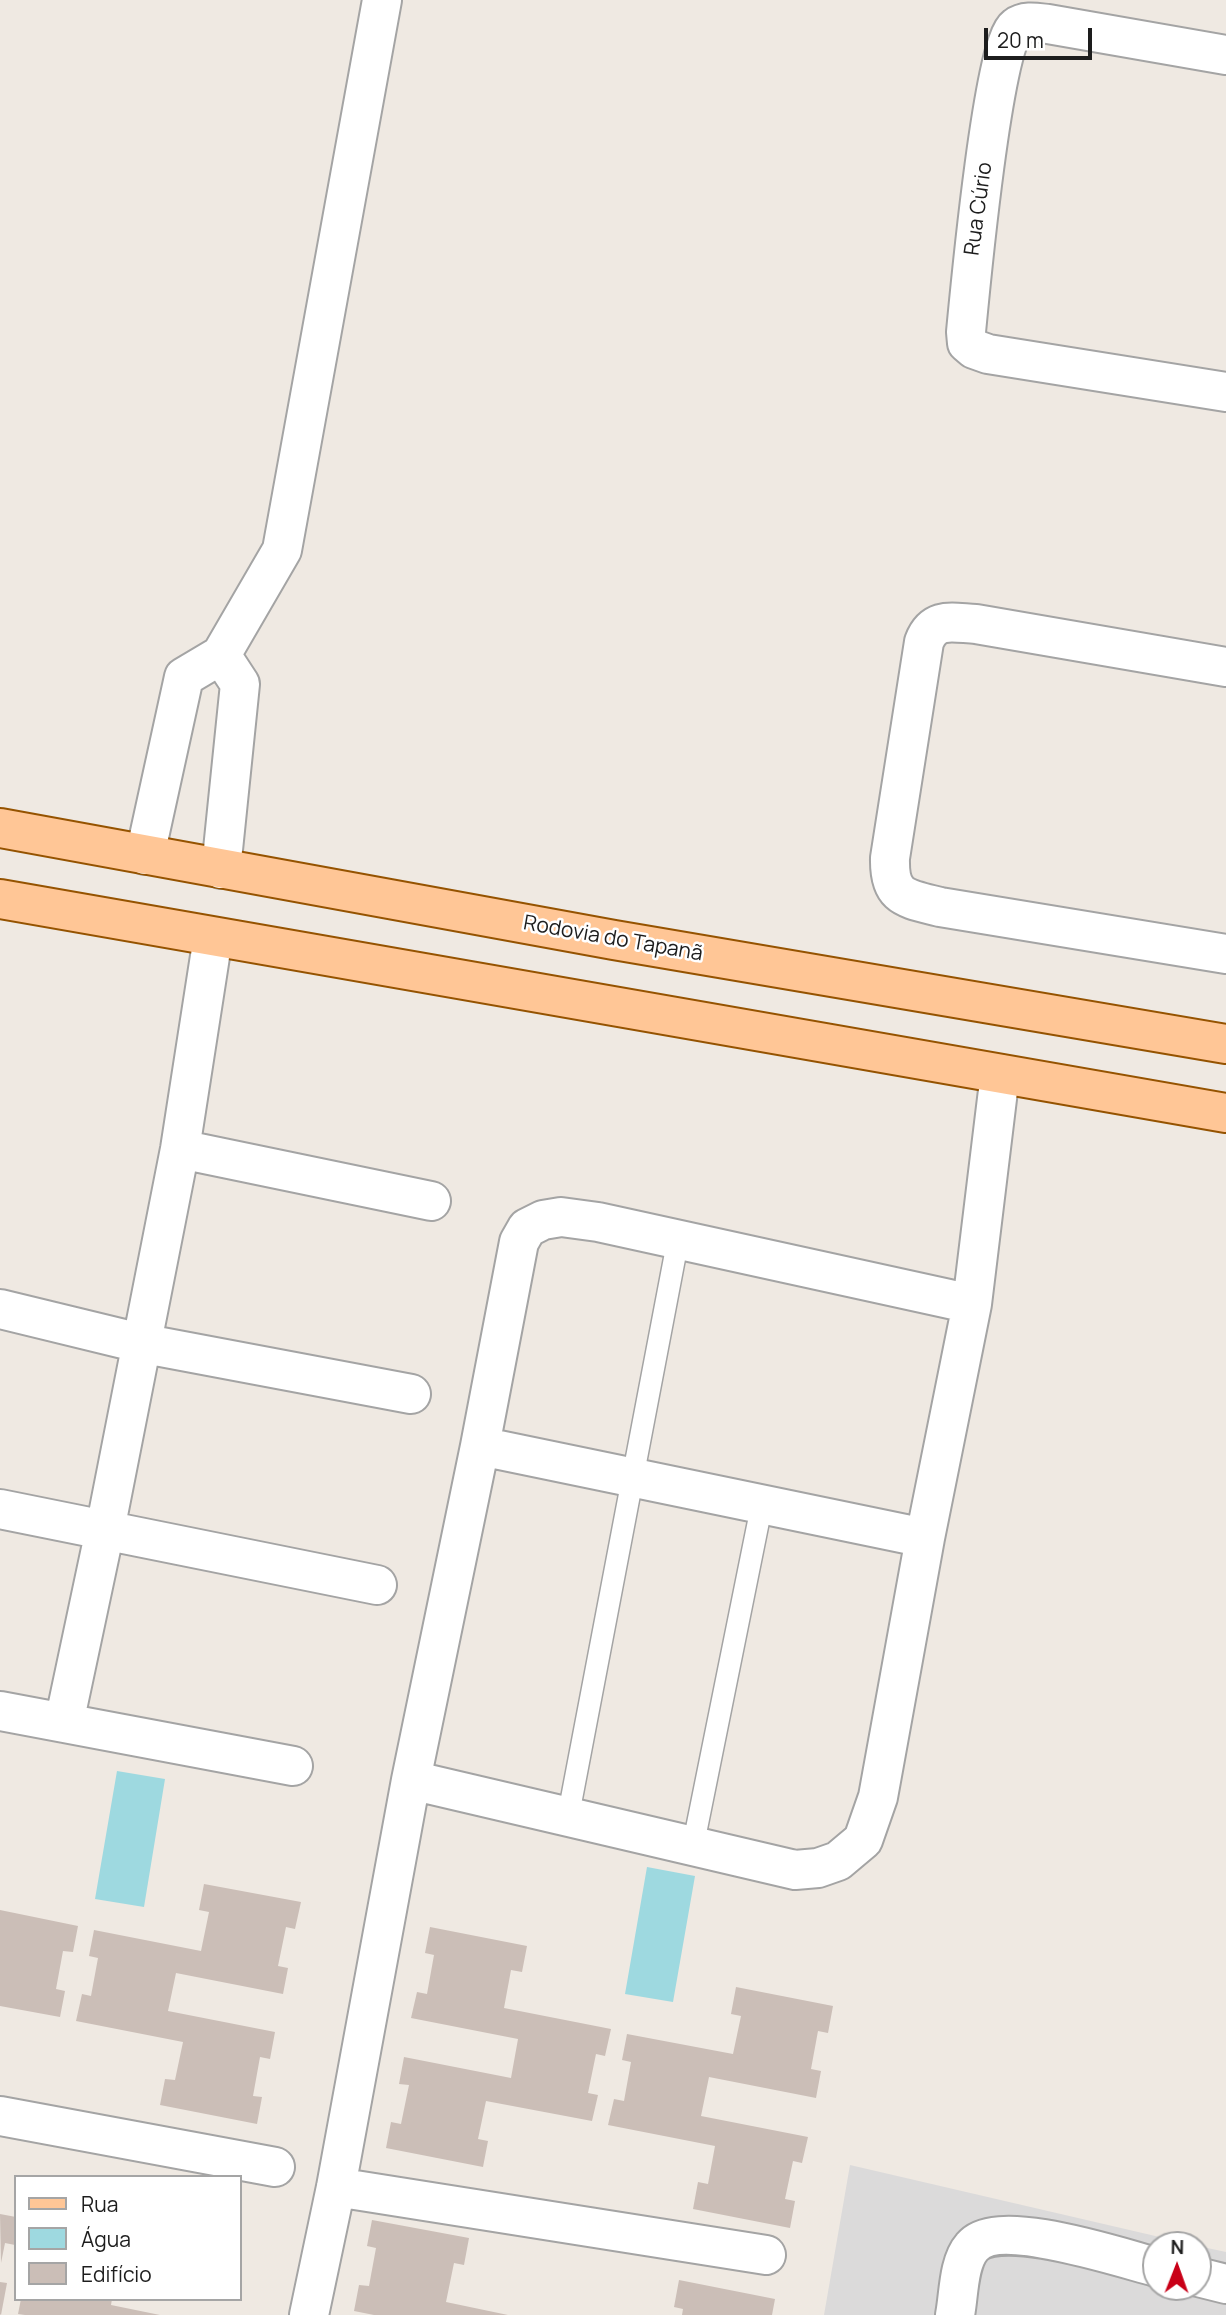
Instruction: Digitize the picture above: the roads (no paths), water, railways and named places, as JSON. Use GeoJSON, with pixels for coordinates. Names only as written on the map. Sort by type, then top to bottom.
{"type":"FeatureCollection","features":[{"type":"Feature","properties":{"kind":"main road","name":"Rodovia do Tapanã"},"geometry":{"type":"LineString","coordinates":[[0,828],[614,940],[1226,1044]]}},
{"type":"Feature","properties":{"kind":"main road"},"geometry":{"type":"LineString","coordinates":[[0,899],[1226,1113]]}},
{"type":"Feature","properties":{"kind":"street"},"geometry":{"type":"LineString","coordinates":[[145,855],[184,677],[221,655],[282,550],[382,0]]}},
{"type":"Feature","properties":{"kind":"street","name":"Rua Cúrio"},"geometry":{"type":"LineString","coordinates":[[1226,55],[1048,24],[1027,23],[1016,26],[1009,36],[1004,52],[995,101],[975,233],[966,332],[967,343],[988,354],[1226,392]]}},
{"type":"Feature","properties":{"kind":"street"},"geometry":{"type":"LineString","coordinates":[[1226,667],[976,624],[937,624],[929,631],[924,642],[890,858],[892,885],[900,895],[940,907],[1226,954]]}},
{"type":"Feature","properties":{"kind":"street"},"geometry":{"type":"LineString","coordinates":[[221,655],[240,684],[221,869]]}},
{"type":"Feature","properties":{"kind":"street"},"geometry":{"type":"LineString","coordinates":[[64,1723],[180,1149],[213,937]]}},
{"type":"Feature","properties":{"kind":"street"},"geometry":{"type":"LineString","coordinates":[[411,1780],[796,1870],[818,1868],[838,1861],[863,1840],[878,1797],[925,1538],[972,1304],[1000,1074]]}},
{"type":"Feature","properties":{"kind":"street"},"geometry":{"type":"LineString","coordinates":[[180,1149],[431,1201]]}},
{"type":"Feature","properties":{"kind":"street"},"geometry":{"type":"LineString","coordinates":[[309,2315],[512,1272],[519,1242],[527,1228],[542,1220],[561,1217],[598,1222],[972,1304]]}},
{"type":"Feature","properties":{"kind":"street"},"geometry":{"type":"LineString","coordinates":[[0,1309],[140,1343],[411,1394]]}},
{"type":"Feature","properties":{"kind":"street"},"geometry":{"type":"LineString","coordinates":[[480,1446],[925,1538]]}},
{"type":"Feature","properties":{"kind":"street"},"geometry":{"type":"LineString","coordinates":[[0,1509],[377,1585]]}},
{"type":"Feature","properties":{"kind":"street"},"geometry":{"type":"LineString","coordinates":[[0,1711],[293,1766]]}},
{"type":"Feature","properties":{"kind":"street"},"geometry":{"type":"LineString","coordinates":[[0,2116],[275,2167]]}},
{"type":"Feature","properties":{"kind":"street"},"geometry":{"type":"LineString","coordinates":[[336,2187],[766,2255]]}},
{"type":"Feature","properties":{"kind":"street"},"geometry":{"type":"LineString","coordinates":[[955,2315],[965,2259],[971,2247],[996,2235],[1047,2239],[1142,2263]]}},
{"type":"Feature","properties":{"kind":"lane"},"geometry":{"type":"LineString","coordinates":[[568,1817],[678,1240]]}},
{"type":"Feature","properties":{"kind":"lane"},"geometry":{"type":"LineString","coordinates":[[693,1846],[762,1504]]}},
{"type":"Feature","properties":{"kind":"water"},"geometry":{"type":"Polygon","coordinates":[[[117,1771],[165,1779],[144,1907],[95,1899],[117,1771]]]}},
{"type":"Feature","properties":{"kind":"water"},"geometry":{"type":"Polygon","coordinates":[[[647,1867],[695,1876],[673,2002],[625,1994],[647,1867]]]}}]}
